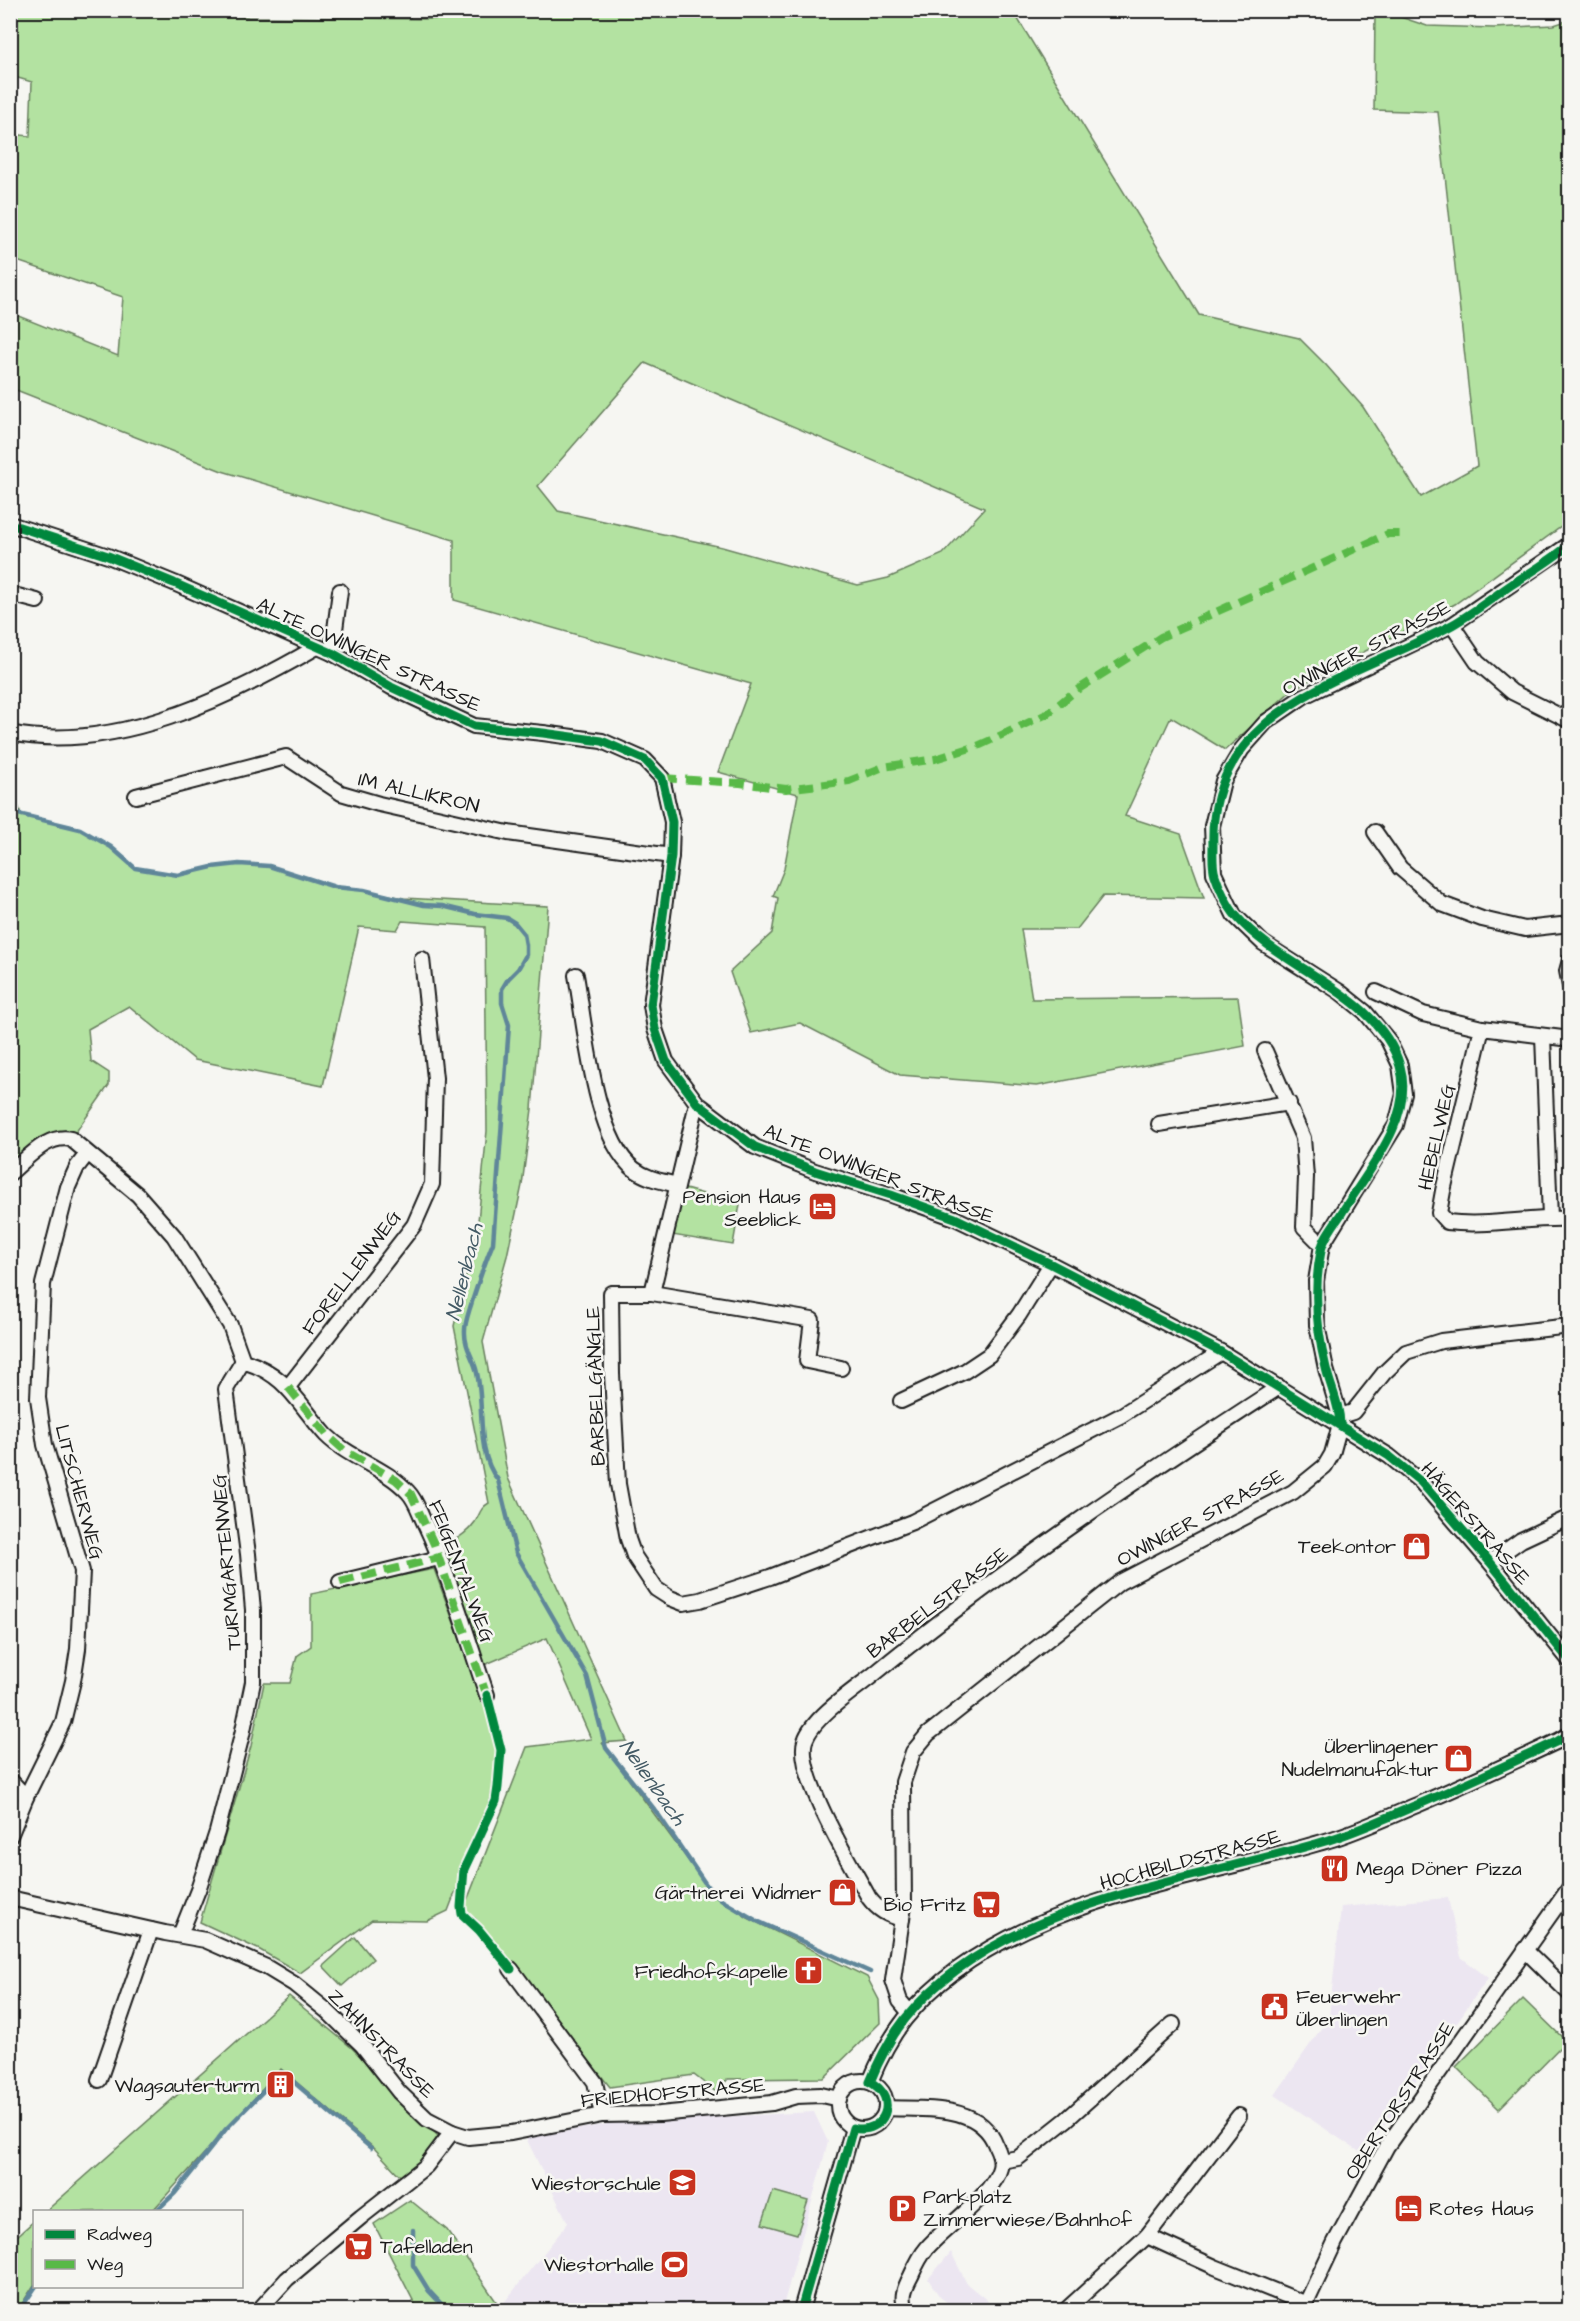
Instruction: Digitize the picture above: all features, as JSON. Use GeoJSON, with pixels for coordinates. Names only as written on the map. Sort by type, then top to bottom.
{"type":"FeatureCollection","features":[{"type":"Feature","properties":{"kind":"street","name":"ALTE OWINGER STRASSE"},"geometry":{"type":"LineString","coordinates":[[10,524],[108,556],[174,583],[332,653],[390,687],[474,726],[602,741],[645,760],[662,778],[672,822],[671,855],[651,1005],[655,1029],[666,1061],[697,1103],[755,1147],[816,1171],[955,1218],[1051,1264],[1221,1352],[1340,1420]]}},
{"type":"Feature","properties":{"kind":"street","name":"OWINGER STRASSE"},"geometry":{"type":"LineString","coordinates":[[910,2013],[900,2001],[893,1980],[902,1920],[903,1782],[913,1752],[928,1734],[1120,1582],[1293,1492],[1325,1466],[1332,1454],[1340,1420],[1317,1326],[1316,1281],[1322,1245],[1396,1125],[1404,1094],[1400,1065],[1388,1040],[1365,1012],[1340,992],[1263,943],[1234,915],[1214,873],[1212,826],[1223,781],[1242,749],[1266,722],[1304,696],[1452,625],[1569,544]]}},
{"type":"Feature","properties":{"kind":"street"},"geometry":{"type":"LineString","coordinates":[[332,653],[340,591]]}},
{"type":"Feature","properties":{"kind":"street"},"geometry":{"type":"LineString","coordinates":[[10,594],[38,601]]}},
{"type":"Feature","properties":{"kind":"street"},"geometry":{"type":"LineString","coordinates":[[1452,625],[1477,662],[1512,692],[1569,722]]}},
{"type":"Feature","properties":{"kind":"street"},"geometry":{"type":"LineString","coordinates":[[10,733],[33,738],[72,738],[140,726],[208,701],[274,672],[317,647]]}},
{"type":"Feature","properties":{"kind":"street","name":"IM ALLIKRON"},"geometry":{"type":"LineString","coordinates":[[136,796],[286,757],[341,793],[379,804],[508,833],[671,855]]}},
{"type":"Feature","properties":{"kind":"street"},"geometry":{"type":"LineString","coordinates":[[1375,832],[1400,868],[1442,904],[1482,919],[1525,929],[1569,924]]}},
{"type":"Feature","properties":{"kind":"street","name":"FORELLENWEG"},"geometry":{"type":"LineString","coordinates":[[288,1387],[414,1225],[432,1184],[435,1078],[422,959]]}},
{"type":"Feature","properties":{"kind":"street"},"geometry":{"type":"LineString","coordinates":[[1569,960],[1567,971],[1569,986]]}},
{"type":"Feature","properties":{"kind":"street"},"geometry":{"type":"LineString","coordinates":[[576,975],[598,1100],[609,1137],[632,1168],[646,1177],[677,1185]]}},
{"type":"Feature","properties":{"kind":"street"},"geometry":{"type":"LineString","coordinates":[[1376,992],[1423,1014],[1482,1028],[1569,1039]]}},
{"type":"Feature","properties":{"kind":"street","name":"HEBELWEG"},"geometry":{"type":"LineString","coordinates":[[1482,1028],[1439,1213],[1447,1222],[1464,1224],[1550,1218],[1569,1219]]}},
{"type":"Feature","properties":{"kind":"street"},"geometry":{"type":"LineString","coordinates":[[1543,1036],[1550,1218]]}},
{"type":"Feature","properties":{"kind":"street"},"geometry":{"type":"LineString","coordinates":[[1265,1051],[1303,1138],[1306,1177],[1304,1227],[1322,1245]]}},
{"type":"Feature","properties":{"kind":"street"},"geometry":{"type":"LineString","coordinates":[[697,1103],[652,1293],[813,1320],[807,1361],[842,1368]]}},
{"type":"Feature","properties":{"kind":"street"},"geometry":{"type":"LineString","coordinates":[[1159,1124],[1289,1103]]}},
{"type":"Feature","properties":{"kind":"street"},"geometry":{"type":"LineString","coordinates":[[10,1173],[46,1143],[60,1137],[71,1139],[138,1195],[174,1236],[230,1325],[243,1361]]}},
{"type":"Feature","properties":{"kind":"street","name":"LITSCHERWEG"},"geometry":{"type":"LineString","coordinates":[[10,1836],[26,1797],[63,1722],[78,1649],[82,1571],[45,1445],[38,1398],[43,1284],[68,1187],[76,1167],[87,1154]]}},
{"type":"Feature","properties":{"kind":"street"},"geometry":{"type":"LineString","coordinates":[[901,1401],[965,1371],[989,1355],[1019,1316],[1051,1264]]}},
{"type":"Feature","properties":{"kind":"street","name":"BARBELGÄNGLE"},"geometry":{"type":"LineString","coordinates":[[652,1293],[612,1293],[612,1374],[618,1484],[628,1539],[634,1557],[656,1588],[670,1598],[683,1603],[700,1600],[770,1577],[912,1522],[1120,1416],[1221,1352]]}},
{"type":"Feature","properties":{"kind":"street"},"geometry":{"type":"LineString","coordinates":[[1340,1420],[1353,1412],[1384,1373],[1406,1352],[1441,1341],[1569,1326]]}},
{"type":"Feature","properties":{"kind":"street","name":"FEIGENTALWEG"},"geometry":{"type":"LineString","coordinates":[[243,1361],[261,1366],[288,1387],[327,1435],[345,1451],[396,1480],[411,1494],[439,1558],[487,1695]]}},
{"type":"Feature","properties":{"kind":"street","name":"TURMGARTENWEG"},"geometry":{"type":"LineString","coordinates":[[180,1935],[217,1832],[253,1682],[253,1610],[249,1565],[226,1389],[243,1361]]}},
{"type":"Feature","properties":{"kind":"street","name":"BARBELSTRASSE"},"geometry":{"type":"LineString","coordinates":[[902,1920],[878,1909],[869,1898],[810,1785],[804,1764],[805,1741],[820,1718],[915,1641],[1014,1567],[1139,1478],[1279,1387]]}},
{"type":"Feature","properties":{"kind":"street","name":"HÄGERSTRASSE"},"geometry":{"type":"LineString","coordinates":[[1340,1420],[1421,1482],[1490,1562],[1569,1661]]}},
{"type":"Feature","properties":{"kind":"street"},"geometry":{"type":"LineString","coordinates":[[1490,1562],[1521,1540],[1569,1516]]}},
{"type":"Feature","properties":{"kind":"street"},"geometry":{"type":"LineString","coordinates":[[340,1582],[439,1558]]}},
{"type":"Feature","properties":{"kind":"street","name":"HOCHBILDSTRASSE"},"geometry":{"type":"LineString","coordinates":[[870,2082],[891,2041],[910,2013],[945,1978],[1027,1928],[1094,1903],[1261,1860],[1331,1839],[1457,1788],[1569,1734]]}},
{"type":"Feature","properties":{"kind":"street"},"geometry":{"type":"LineString","coordinates":[[10,1780],[26,1797]]}},
{"type":"Feature","properties":{"kind":"street","name":"OBERTORSTRASSE"},"geometry":{"type":"LineString","coordinates":[[1305,2307],[1340,2232],[1387,2146],[1569,1887]]}},
{"type":"Feature","properties":{"kind":"street","name":"ZAHNSTRASSE"},"geometry":{"type":"LineString","coordinates":[[10,1898],[205,1940],[240,1954],[294,1984],[327,2011],[362,2045],[399,2092],[427,2119],[452,2132]]}},
{"type":"Feature","properties":{"kind":"street"},"geometry":{"type":"LineString","coordinates":[[99,2080],[151,1930]]}},
{"type":"Feature","properties":{"kind":"street"},"geometry":{"type":"LineString","coordinates":[[1525,1950],[1569,1995]]}},
{"type":"Feature","properties":{"kind":"street"},"geometry":{"type":"LineString","coordinates":[[511,1969],[595,2082],[602,2115]]}},
{"type":"Feature","properties":{"kind":"street"},"geometry":{"type":"LineString","coordinates":[[1001,2161],[1018,2158],[1072,2115],[1173,2024]]}},
{"type":"Feature","properties":{"kind":"street"},"geometry":{"type":"LineString","coordinates":[[861,2081],[870,2082],[882,2092],[886,2108],[882,2118],[874,2126],[865,2129],[853,2128],[841,2117],[838,2109],[839,2099],[843,2091],[851,2084],[861,2081]]}},
{"type":"Feature","properties":{"kind":"street","name":"FRIEDHOFSTRASSE"},"geometry":{"type":"LineString","coordinates":[[452,2132],[468,2137],[484,2136],[602,2115],[660,2114],[772,2103],[796,2096],[821,2095],[839,2099]]}},
{"type":"Feature","properties":{"kind":"street"},"geometry":{"type":"LineString","coordinates":[[886,2108],[932,2109],[961,2114],[981,2125],[995,2142],[1001,2161],[993,2183],[925,2250],[903,2292],[906,2310]]}},
{"type":"Feature","properties":{"kind":"street"},"geometry":{"type":"LineString","coordinates":[[1066,2310],[1147,2236],[1239,2116]]}},
{"type":"Feature","properties":{"kind":"street"},"geometry":{"type":"LineString","coordinates":[[801,2310],[853,2128]]}},
{"type":"Feature","properties":{"kind":"street"},"geometry":{"type":"LineString","coordinates":[[259,2310],[287,2279],[360,2217],[426,2166],[452,2132]]}},
{"type":"Feature","properties":{"kind":"street"},"geometry":{"type":"LineString","coordinates":[[1147,2236],[1305,2307]]}},
{"type":"Feature","properties":{"kind":"shaded area"},"geometry":{"type":"Polygon","coordinates":[[[1448,1898],[1461,1957],[1488,1978],[1364,2155],[1275,2095],[1329,2017],[1341,1907],[1448,1898]]]}},
{"type":"Feature","properties":{"kind":"shaded area","name":"Wiestorschule"},"geometry":{"type":"Polygon","coordinates":[[[814,2112],[828,2142],[782,2310],[498,2310],[568,2223],[526,2138],[619,2122],[814,2112]]]}},
{"type":"Feature","properties":{"kind":"shaded area"},"geometry":{"type":"Polygon","coordinates":[[[951,2252],[967,2284],[988,2301],[980,2310],[957,2310],[940,2297],[928,2279],[951,2252]]]}},
{"type":"Feature","properties":{"kind":"green space"},"geometry":{"type":"Polygon","coordinates":[[[166,10],[248,17],[440,19],[530,10],[1013,11],[1199,315],[1299,338],[1363,407],[1421,497],[1477,466],[1438,112],[1374,110],[1375,11],[1383,11],[1427,26],[1494,28],[1554,25],[1569,20],[1569,521],[1455,604],[1293,689],[1225,750],[1171,717],[1125,816],[1181,834],[1204,898],[1103,896],[1077,929],[1021,929],[1032,999],[1238,997],[1245,1046],[1037,1086],[900,1075],[800,1023],[751,1033],[730,972],[772,933],[778,898],[773,896],[784,869],[798,794],[718,772],[751,684],[454,600],[454,540],[222,471],[11,388],[11,313],[118,356],[123,297],[11,259],[11,134],[30,136],[32,82],[11,76],[11,11],[166,10]],[[645,363],[538,486],[558,511],[722,547],[858,585],[888,578],[943,554],[984,508],[645,363]]]}},
{"type":"Feature","properties":{"kind":"green space"},"geometry":{"type":"Polygon","coordinates":[[[10,782],[21,814],[80,829],[111,847],[135,868],[178,875],[212,867],[239,864],[269,866],[335,887],[404,898],[548,906],[532,1109],[522,1185],[507,1256],[483,1342],[508,1478],[627,1741],[602,1743],[707,1886],[721,1900],[748,1918],[867,1977],[879,2000],[880,2023],[824,2078],[728,2079],[716,2092],[694,2075],[610,2087],[475,1918],[463,1911],[527,1747],[591,1739],[547,1638],[484,1665],[439,1548],[468,1531],[482,1509],[489,1503],[454,1326],[477,1231],[487,1131],[485,927],[402,921],[397,930],[359,927],[323,1086],[195,1060],[129,1006],[88,1029],[91,1061],[109,1073],[109,1085],[71,1139],[59,1137],[11,1173],[10,782]]]}},
{"type":"Feature","properties":{"kind":"green space"},"geometry":{"type":"Polygon","coordinates":[[[682,1188],[740,1204],[733,1245],[672,1235],[682,1188]]]}},
{"type":"Feature","properties":{"kind":"green space"},"geometry":{"type":"Polygon","coordinates":[[[434,1569],[500,1748],[490,1802],[448,1911],[427,1921],[372,1920],[300,1973],[260,1950],[200,1922],[251,1746],[264,1683],[290,1683],[297,1656],[311,1646],[311,1594],[434,1569]]]}},
{"type":"Feature","properties":{"kind":"green space"},"geometry":{"type":"Polygon","coordinates":[[[355,1937],[373,1959],[342,1986],[323,1966],[355,1937]]]}},
{"type":"Feature","properties":{"kind":"green space"},"geometry":{"type":"Polygon","coordinates":[[[289,1996],[352,2048],[438,2136],[423,2161],[401,2177],[374,2148],[281,2069],[153,2210],[47,2210],[289,1996]]]}},
{"type":"Feature","properties":{"kind":"green space"},"geometry":{"type":"Polygon","coordinates":[[[1523,1999],[1566,2041],[1499,2109],[1456,2067],[1523,1999]]]}},
{"type":"Feature","properties":{"kind":"green space"},"geometry":{"type":"Polygon","coordinates":[[[773,2191],[808,2201],[797,2234],[762,2224],[773,2191]]]}},
{"type":"Feature","properties":{"kind":"green space"},"geometry":{"type":"Polygon","coordinates":[[[410,2200],[447,2230],[502,2310],[418,2310],[374,2224],[410,2200]]]}},
{"type":"Feature","properties":{"kind":"green space"},"geometry":{"type":"Polygon","coordinates":[[[33,2222],[33,2287],[18,2310],[11,2310],[11,2245],[15,2238],[33,2222]]]}},
{"type":"Feature","properties":{"kind":"waterway","name":"Nellenbach"},"geometry":{"type":"LineString","coordinates":[[10,812],[80,829],[111,847],[135,868],[178,875],[212,867],[239,864],[269,866],[335,887],[364,890],[424,905],[507,918],[515,923],[524,934],[526,955],[502,989],[502,1003],[509,1025],[493,1243],[465,1330],[467,1346],[479,1383],[486,1455],[498,1480],[516,1553],[587,1676],[606,1748],[658,1814],[707,1886],[721,1900],[757,1921],[870,1972]]}},
{"type":"Feature","properties":{"kind":"waterway"},"geometry":{"type":"LineString","coordinates":[[157,2210],[175,2193],[226,2129],[282,2072],[371,2148]]}},
{"type":"Feature","properties":{"kind":"waterway"},"geometry":{"type":"LineString","coordinates":[[413,2230],[413,2265],[429,2291],[447,2310]]}},
{"type":"Feature","properties":{"kind":"waterway"},"geometry":{"type":"LineString","coordinates":[[20,2310],[35,2288]]}},
{"type":"Feature","properties":{"kind":"marked path"},"geometry":{"type":"LineString","coordinates":[[662,778],[740,783],[786,789],[849,781],[883,767],[935,759],[980,745],[1047,714],[1074,692],[1161,637],[1388,534],[1405,534]]}},
{"type":"Feature","properties":{"kind":"marked path"},"geometry":{"type":"LineString","coordinates":[[288,1387],[327,1435],[345,1451],[396,1480],[411,1494],[434,1544],[488,1699]]}},
{"type":"Feature","properties":{"kind":"marked path"},"geometry":{"type":"LineString","coordinates":[[340,1582],[439,1558]]}},
{"type":"Feature","properties":{"kind":"cycle path"},"geometry":{"type":"LineString","coordinates":[[10,524],[108,556],[174,583],[332,653],[391,687],[474,726],[602,741],[645,760],[662,778],[672,822],[671,856],[651,1005],[655,1029],[666,1061],[697,1103],[755,1147],[815,1171],[955,1218],[1051,1264],[1221,1352],[1389,1456],[1421,1482],[1490,1562],[1570,1661]]}},
{"type":"Feature","properties":{"kind":"cycle path"},"geometry":{"type":"LineString","coordinates":[[1340,1425],[1323,1353],[1317,1310],[1317,1281],[1322,1246],[1326,1236],[1386,1144],[1395,1125],[1401,1105],[1403,1086],[1400,1066],[1389,1041],[1352,1001],[1256,935],[1230,908],[1213,868],[1218,798],[1235,759],[1261,728],[1295,702],[1333,681],[1452,625],[1549,561],[1570,544]]}},
{"type":"Feature","properties":{"kind":"cycle path"},"geometry":{"type":"LineString","coordinates":[[487,1695],[501,1750],[498,1787],[496,1801],[464,1869],[461,1907],[462,1914],[479,1930],[511,1969]]}},
{"type":"Feature","properties":{"kind":"cycle path"},"geometry":{"type":"LineString","coordinates":[[801,2310],[853,2128],[864,2129],[873,2126],[885,2114],[885,2097],[870,2082],[873,2074],[890,2041],[905,2019],[945,1979],[992,1947],[1044,1922],[1101,1901],[1159,1884],[1340,1836],[1452,1790],[1570,1734]]}},
{"type":"Feature","properties":{"kind":"place","name":"Pension Haus Seeblick"},"geometry":{"type":"Point","coordinates":[822,1207]}},
{"type":"Feature","properties":{"kind":"place","name":"Teekontor"},"geometry":{"type":"Point","coordinates":[1417,1546]}},
{"type":"Feature","properties":{"kind":"place","name":"Überlingener Nudelmanufaktur"},"geometry":{"type":"Point","coordinates":[1459,1758]}},
{"type":"Feature","properties":{"kind":"place","name":"Mega Döner Pizza"},"geometry":{"type":"Point","coordinates":[1335,1868]}},
{"type":"Feature","properties":{"kind":"place","name":"Gärtnerei Widmer"},"geometry":{"type":"Point","coordinates":[842,1892]}},
{"type":"Feature","properties":{"kind":"place","name":"Bio Fritz"},"geometry":{"type":"Point","coordinates":[987,1904]}},
{"type":"Feature","properties":{"kind":"place","name":"Friedhofskapelle"},"geometry":{"type":"Point","coordinates":[809,1971]}},
{"type":"Feature","properties":{"kind":"place","name":"Feuerwehr Überlingen"},"geometry":{"type":"Point","coordinates":[1275,2007]}},
{"type":"Feature","properties":{"kind":"place","name":"Wagsauterturm"},"geometry":{"type":"Point","coordinates":[280,2085]}},
{"type":"Feature","properties":{"kind":"place","name":"Wiestorschule"},"geometry":{"type":"Point","coordinates":[682,2183]}},
{"type":"Feature","properties":{"kind":"place","name":"Parkplatz Zimmerwiese/Bahnhof"},"geometry":{"type":"Point","coordinates":[902,2208]}},
{"type":"Feature","properties":{"kind":"place","name":"Rotes Haus"},"geometry":{"type":"Point","coordinates":[1408,2208]}},
{"type":"Feature","properties":{"kind":"place","name":"Tafelladen"},"geometry":{"type":"Point","coordinates":[359,2246]}},
{"type":"Feature","properties":{"kind":"place","name":"Wiestorhalle"},"geometry":{"type":"Point","coordinates":[675,2264]}}]}
